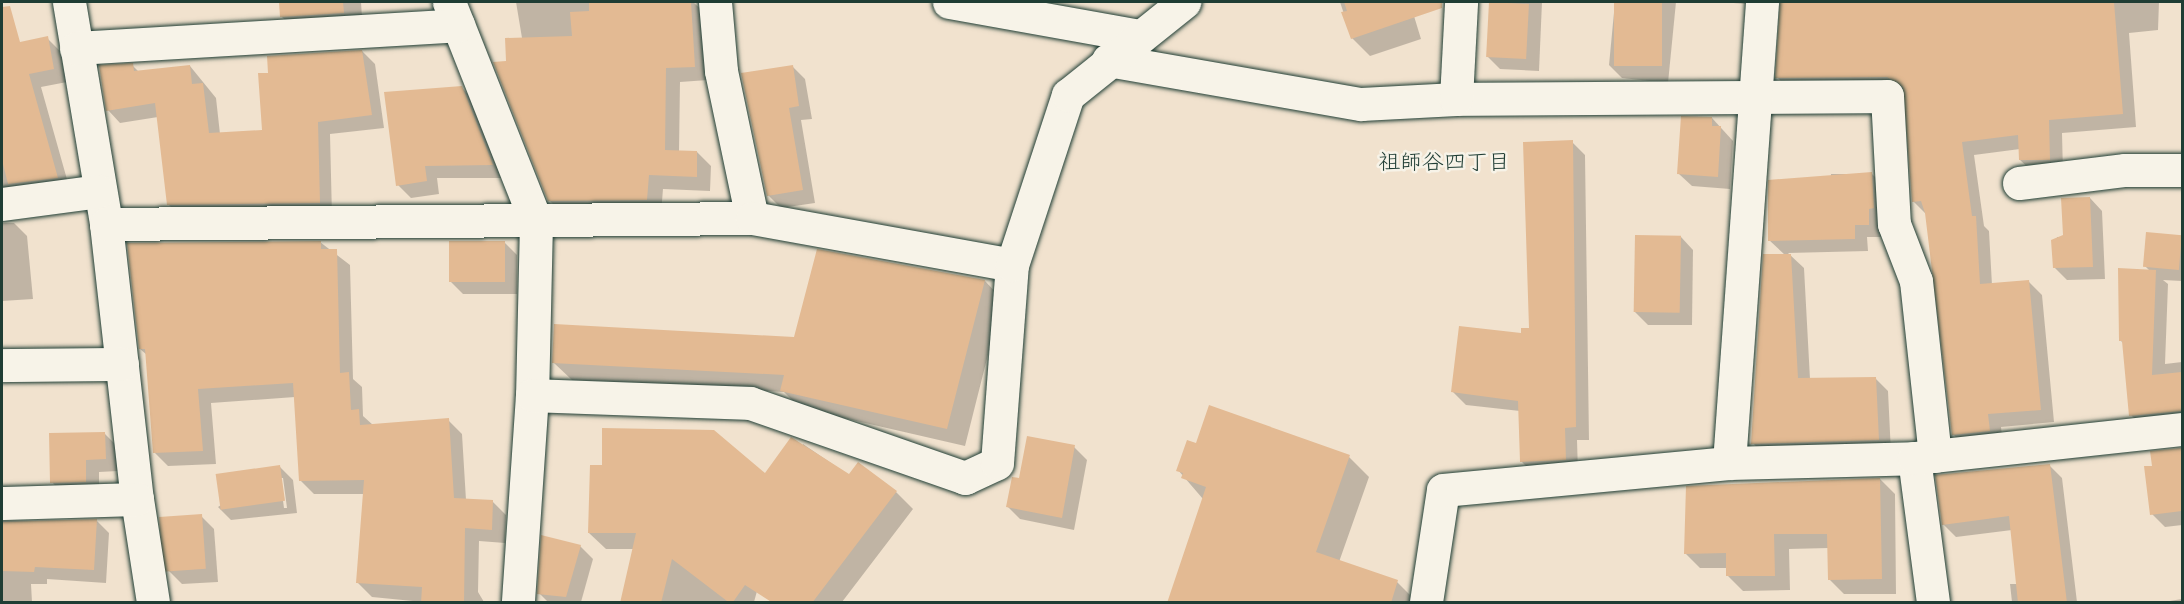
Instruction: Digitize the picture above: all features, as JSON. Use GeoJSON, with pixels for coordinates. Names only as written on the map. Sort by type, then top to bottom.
{"type":"FeatureCollection","features":[{"type":"Feature","properties":{"kind":"street"},"geometry":{"type":"LineString","coordinates":[[69,2],[106,224],[136,499],[153,603]]}},
{"type":"Feature","properties":{"kind":"street"},"geometry":{"type":"LineString","coordinates":[[715,2],[721,71],[752,218]]}},
{"type":"Feature","properties":{"kind":"street"},"geometry":{"type":"LineString","coordinates":[[949,2],[1140,36]]}},
{"type":"Feature","properties":{"kind":"street"},"geometry":{"type":"LineString","coordinates":[[532,395],[750,403],[965,478],[997,463],[1012,265],[1068,94],[1184,2]]}},
{"type":"Feature","properties":{"kind":"street"},"geometry":{"type":"LineString","coordinates":[[1456,99],[1461,2]]}},
{"type":"Feature","properties":{"kind":"street"},"geometry":{"type":"LineString","coordinates":[[1729,463],[1753,98],[1762,2]]}},
{"type":"Feature","properties":{"kind":"street"},"geometry":{"type":"LineString","coordinates":[[76,48],[453,13],[536,222],[532,395],[518,603]]}},
{"type":"Feature","properties":{"kind":"street"},"geometry":{"type":"LineString","coordinates":[[1108,60],[1361,104],[1456,99],[1887,96],[1894,224],[1916,281],[1933,603]]}},
{"type":"Feature","properties":{"kind":"street"},"geometry":{"type":"LineString","coordinates":[[2019,183],[2125,170],[2182,170]]}},
{"type":"Feature","properties":{"kind":"street"},"geometry":{"type":"LineString","coordinates":[[2,204],[99,190]]}},
{"type":"Feature","properties":{"kind":"street"},"geometry":{"type":"LineString","coordinates":[[106,224],[536,222],[752,218],[1012,265]]}},
{"type":"Feature","properties":{"kind":"street"},"geometry":{"type":"LineString","coordinates":[[2,366],[123,364]]}},
{"type":"Feature","properties":{"kind":"street"},"geometry":{"type":"LineString","coordinates":[[1426,603],[1443,490],[1570,475],[1729,463],[1925,457],[2182,429]]}},
{"type":"Feature","properties":{"kind":"street"},"geometry":{"type":"LineString","coordinates":[[2,503],[136,499]]}},
{"type":"Feature","properties":{"kind":"building"},"geometry":{"type":"Polygon","coordinates":[[[279,2],[343,2],[344,13],[280,17],[279,2]]]}},
{"type":"Feature","properties":{"kind":"building"},"geometry":{"type":"Polygon","coordinates":[[[589,2],[691,2],[695,67],[666,68],[665,150],[697,151],[697,177],[649,175],[647,200],[548,201],[493,62],[506,61],[505,38],[572,36],[570,12],[589,11],[589,2]]]}},
{"type":"Feature","properties":{"kind":"building"},"geometry":{"type":"Polygon","coordinates":[[[1344,2],[1442,2],[1442,8],[1351,39],[1341,12],[1347,11],[1344,2]]]}},
{"type":"Feature","properties":{"kind":"building"},"geometry":{"type":"Polygon","coordinates":[[[1489,2],[1529,4],[1526,59],[1486,57],[1489,2]]]}},
{"type":"Feature","properties":{"kind":"building"},"geometry":{"type":"Polygon","coordinates":[[[1614,2],[1662,2],[1662,66],[1614,66],[1614,2]]]}},
{"type":"Feature","properties":{"kind":"building"},"geometry":{"type":"Polygon","coordinates":[[[1780,2],[2114,2],[2123,114],[2049,120],[2050,160],[2019,160],[2018,135],[1962,142],[1972,216],[1976,216],[1980,284],[2029,280],[2041,410],[1988,414],[1990,431],[1952,435],[1925,213],[1921,201],[1912,202],[1903,87],[1887,77],[1775,78],[1780,2]]]}},
{"type":"Feature","properties":{"kind":"building"},"geometry":{"type":"Polygon","coordinates":[[[10,6],[20,42],[48,36],[54,69],[29,74],[58,178],[8,184],[2,160],[2,7],[10,6]]]}},
{"type":"Feature","properties":{"kind":"building"},"geometry":{"type":"Polygon","coordinates":[[[362,50],[372,115],[318,122],[320,203],[167,205],[155,103],[106,111],[99,65],[133,63],[134,71],[190,65],[192,84],[203,83],[209,133],[262,130],[258,73],[268,73],[267,56],[362,50]]]}},
{"type":"Feature","properties":{"kind":"building"},"geometry":{"type":"Polygon","coordinates":[[[793,65],[799,106],[789,108],[803,190],[767,196],[741,73],[793,65]]]}},
{"type":"Feature","properties":{"kind":"building"},"geometry":{"type":"Polygon","coordinates":[[[462,86],[493,165],[425,166],[427,181],[396,186],[384,92],[462,86]]]}},
{"type":"Feature","properties":{"kind":"building"},"geometry":{"type":"Polygon","coordinates":[[[1681,116],[1712,117],[1712,126],[1721,126],[1718,177],[1677,174],[1681,116]]]}},
{"type":"Feature","properties":{"kind":"building"},"geometry":{"type":"Polygon","coordinates":[[[1573,140],[1576,427],[1565,428],[1566,460],[1520,462],[1518,401],[1451,392],[1459,326],[1521,333],[1521,328],[1529,328],[1523,142],[1573,140]]]}},
{"type":"Feature","properties":{"kind":"building"},"geometry":{"type":"Polygon","coordinates":[[[1872,172],[1874,208],[1869,209],[1869,225],[1855,225],[1855,239],[1768,241],[1768,180],[1872,172]]]}},
{"type":"Feature","properties":{"kind":"building"},"geometry":{"type":"Polygon","coordinates":[[[2090,197],[2093,267],[2053,268],[2051,240],[2063,235],[2061,198],[2090,197]]]}},
{"type":"Feature","properties":{"kind":"building"},"geometry":{"type":"Polygon","coordinates":[[[2146,232],[2182,235],[2179,270],[2143,267],[2146,232]]]}},
{"type":"Feature","properties":{"kind":"building"},"geometry":{"type":"Polygon","coordinates":[[[1635,235],[1681,236],[1680,313],[1634,312],[1635,235]]]}},
{"type":"Feature","properties":{"kind":"building"},"geometry":{"type":"Polygon","coordinates":[[[321,241],[321,249],[337,249],[340,373],[349,372],[351,410],[359,409],[360,425],[449,418],[454,498],[493,500],[492,530],[465,528],[464,603],[421,603],[422,587],[356,583],[364,480],[299,481],[293,383],[198,389],[203,451],[153,453],[145,349],[139,349],[127,243],[321,241]]]}},
{"type":"Feature","properties":{"kind":"building"},"geometry":{"type":"Polygon","coordinates":[[[449,241],[505,241],[505,282],[449,282],[449,241]]]}},
{"type":"Feature","properties":{"kind":"building"},"geometry":{"type":"Polygon","coordinates":[[[817,249],[985,280],[947,429],[780,391],[784,375],[552,363],[554,324],[794,337],[817,249]]]}},
{"type":"Feature","properties":{"kind":"building"},"geometry":{"type":"Polygon","coordinates":[[[1763,254],[1791,254],[1798,378],[1876,377],[1879,440],[1751,444],[1763,254]]]}},
{"type":"Feature","properties":{"kind":"building"},"geometry":{"type":"Polygon","coordinates":[[[2118,268],[2156,270],[2152,375],[2182,372],[2182,411],[2129,416],[2122,341],[2119,341],[2118,268]]]}},
{"type":"Feature","properties":{"kind":"building"},"geometry":{"type":"Polygon","coordinates":[[[1209,405],[1350,455],[1316,552],[1398,580],[1391,603],[1167,603],[1206,487],[1181,478],[1183,473],[1176,471],[1187,440],[1196,443],[1209,405]]]}},
{"type":"Feature","properties":{"kind":"building"},"geometry":{"type":"Polygon","coordinates":[[[602,428],[714,430],[765,473],[791,437],[849,474],[858,462],[897,491],[812,603],[773,603],[745,585],[733,602],[727,601],[672,559],[661,603],[620,603],[636,533],[588,533],[590,465],[602,465],[602,428]]]}},
{"type":"Feature","properties":{"kind":"building"},"geometry":{"type":"Polygon","coordinates":[[[105,432],[106,459],[86,460],[86,482],[50,483],[49,433],[105,432]]]}},
{"type":"Feature","properties":{"kind":"building"},"geometry":{"type":"Polygon","coordinates":[[[1027,436],[1075,445],[1062,518],[1006,507],[1012,477],[1019,478],[1027,436]]]}},
{"type":"Feature","properties":{"kind":"building"},"geometry":{"type":"Polygon","coordinates":[[[2182,448],[2182,511],[2150,515],[2144,466],[2152,466],[2150,451],[2182,448]]]}},
{"type":"Feature","properties":{"kind":"building"},"geometry":{"type":"Polygon","coordinates":[[[2050,464],[2067,603],[2018,603],[2009,516],[1942,525],[1935,475],[2050,464]]]}},
{"type":"Feature","properties":{"kind":"building"},"geometry":{"type":"Polygon","coordinates":[[[280,465],[285,501],[221,510],[216,474],[280,465]]]}},
{"type":"Feature","properties":{"kind":"building"},"geometry":{"type":"Polygon","coordinates":[[[1880,478],[1882,579],[1828,580],[1827,534],[1774,534],[1775,576],[1726,576],[1726,553],[1684,554],[1686,486],[1880,478]]]}},
{"type":"Feature","properties":{"kind":"building"},"geometry":{"type":"Polygon","coordinates":[[[202,514],[206,569],[163,572],[159,517],[202,514]]]}},
{"type":"Feature","properties":{"kind":"building"},"geometry":{"type":"Polygon","coordinates":[[[97,519],[94,570],[35,567],[34,572],[2,571],[2,522],[97,519]]]}},
{"type":"Feature","properties":{"kind":"building"},"geometry":{"type":"Polygon","coordinates":[[[541,535],[581,545],[566,597],[537,594],[541,535]]]}},
{"type":"Feature","properties":{"kind":"district","name":"祖師谷四丁目"},"geometry":{"type":"Point","coordinates":[1444,164]}}]}
